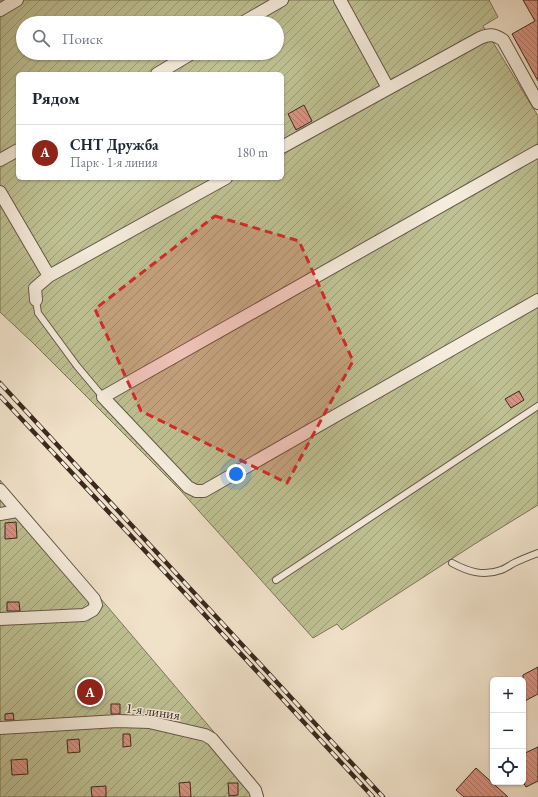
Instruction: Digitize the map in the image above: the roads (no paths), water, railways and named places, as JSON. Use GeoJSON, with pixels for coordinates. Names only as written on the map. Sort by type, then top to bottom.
{"type":"FeatureCollection","features":[{"type":"Feature","properties":{"kind":"street"},"geometry":{"type":"LineString","coordinates":[[0,10],[17,0]]}},
{"type":"Feature","properties":{"kind":"street"},"geometry":{"type":"LineString","coordinates":[[254,16],[282,0]]}},
{"type":"Feature","properties":{"kind":"street"},"geometry":{"type":"LineString","coordinates":[[340,0],[388,88]]}},
{"type":"Feature","properties":{"kind":"street"},"geometry":{"type":"LineString","coordinates":[[284,146],[489,34],[496,35],[503,40],[538,103]]}},
{"type":"Feature","properties":{"kind":"street"},"geometry":{"type":"LineString","coordinates":[[160,72],[180,60]]}},
{"type":"Feature","properties":{"kind":"street"},"geometry":{"type":"LineString","coordinates":[[0,160],[16,151]]}},
{"type":"Feature","properties":{"kind":"street"},"geometry":{"type":"LineString","coordinates":[[538,151],[103,397],[188,487],[196,491],[204,491],[538,300]]}},
{"type":"Feature","properties":{"kind":"street"},"geometry":{"type":"LineString","coordinates":[[36,300],[35,288],[49,276],[222,180]]}},
{"type":"Feature","properties":{"kind":"street"},"geometry":{"type":"LineString","coordinates":[[0,192],[49,276]]}},
{"type":"Feature","properties":{"kind":"street"},"geometry":{"type":"LineString","coordinates":[[0,490],[94,599],[96,605],[93,610],[84,615],[0,619]]}},
{"type":"Feature","properties":{"kind":"street"},"geometry":{"type":"LineString","coordinates":[[0,514],[17,510]]}},
{"type":"Feature","properties":{"kind":"street","name":"1-я линия"},"geometry":{"type":"LineString","coordinates":[[0,728],[118,721],[149,722],[205,735],[212,739],[255,790],[257,797]]}},
{"type":"Feature","properties":{"kind":"lane"},"geometry":{"type":"LineString","coordinates":[[36,300],[38,313],[77,366],[103,397]]}},
{"type":"Feature","properties":{"kind":"lane"},"geometry":{"type":"LineString","coordinates":[[276,580],[538,406]]}},
{"type":"Feature","properties":{"kind":"lane"},"geometry":{"type":"LineString","coordinates":[[452,563],[476,573],[490,573],[501,570],[538,553]]}},
{"type":"Feature","properties":{"kind":"railway"},"geometry":{"type":"LineString","coordinates":[[0,383],[383,797]]}},
{"type":"Feature","properties":{"kind":"railway"},"geometry":{"type":"LineString","coordinates":[[0,396],[373,797]]}},
{"type":"Feature","properties":{"kind":"place","name":"СНТ Дружба"},"geometry":{"type":"Point","coordinates":[90,692]}}]}
